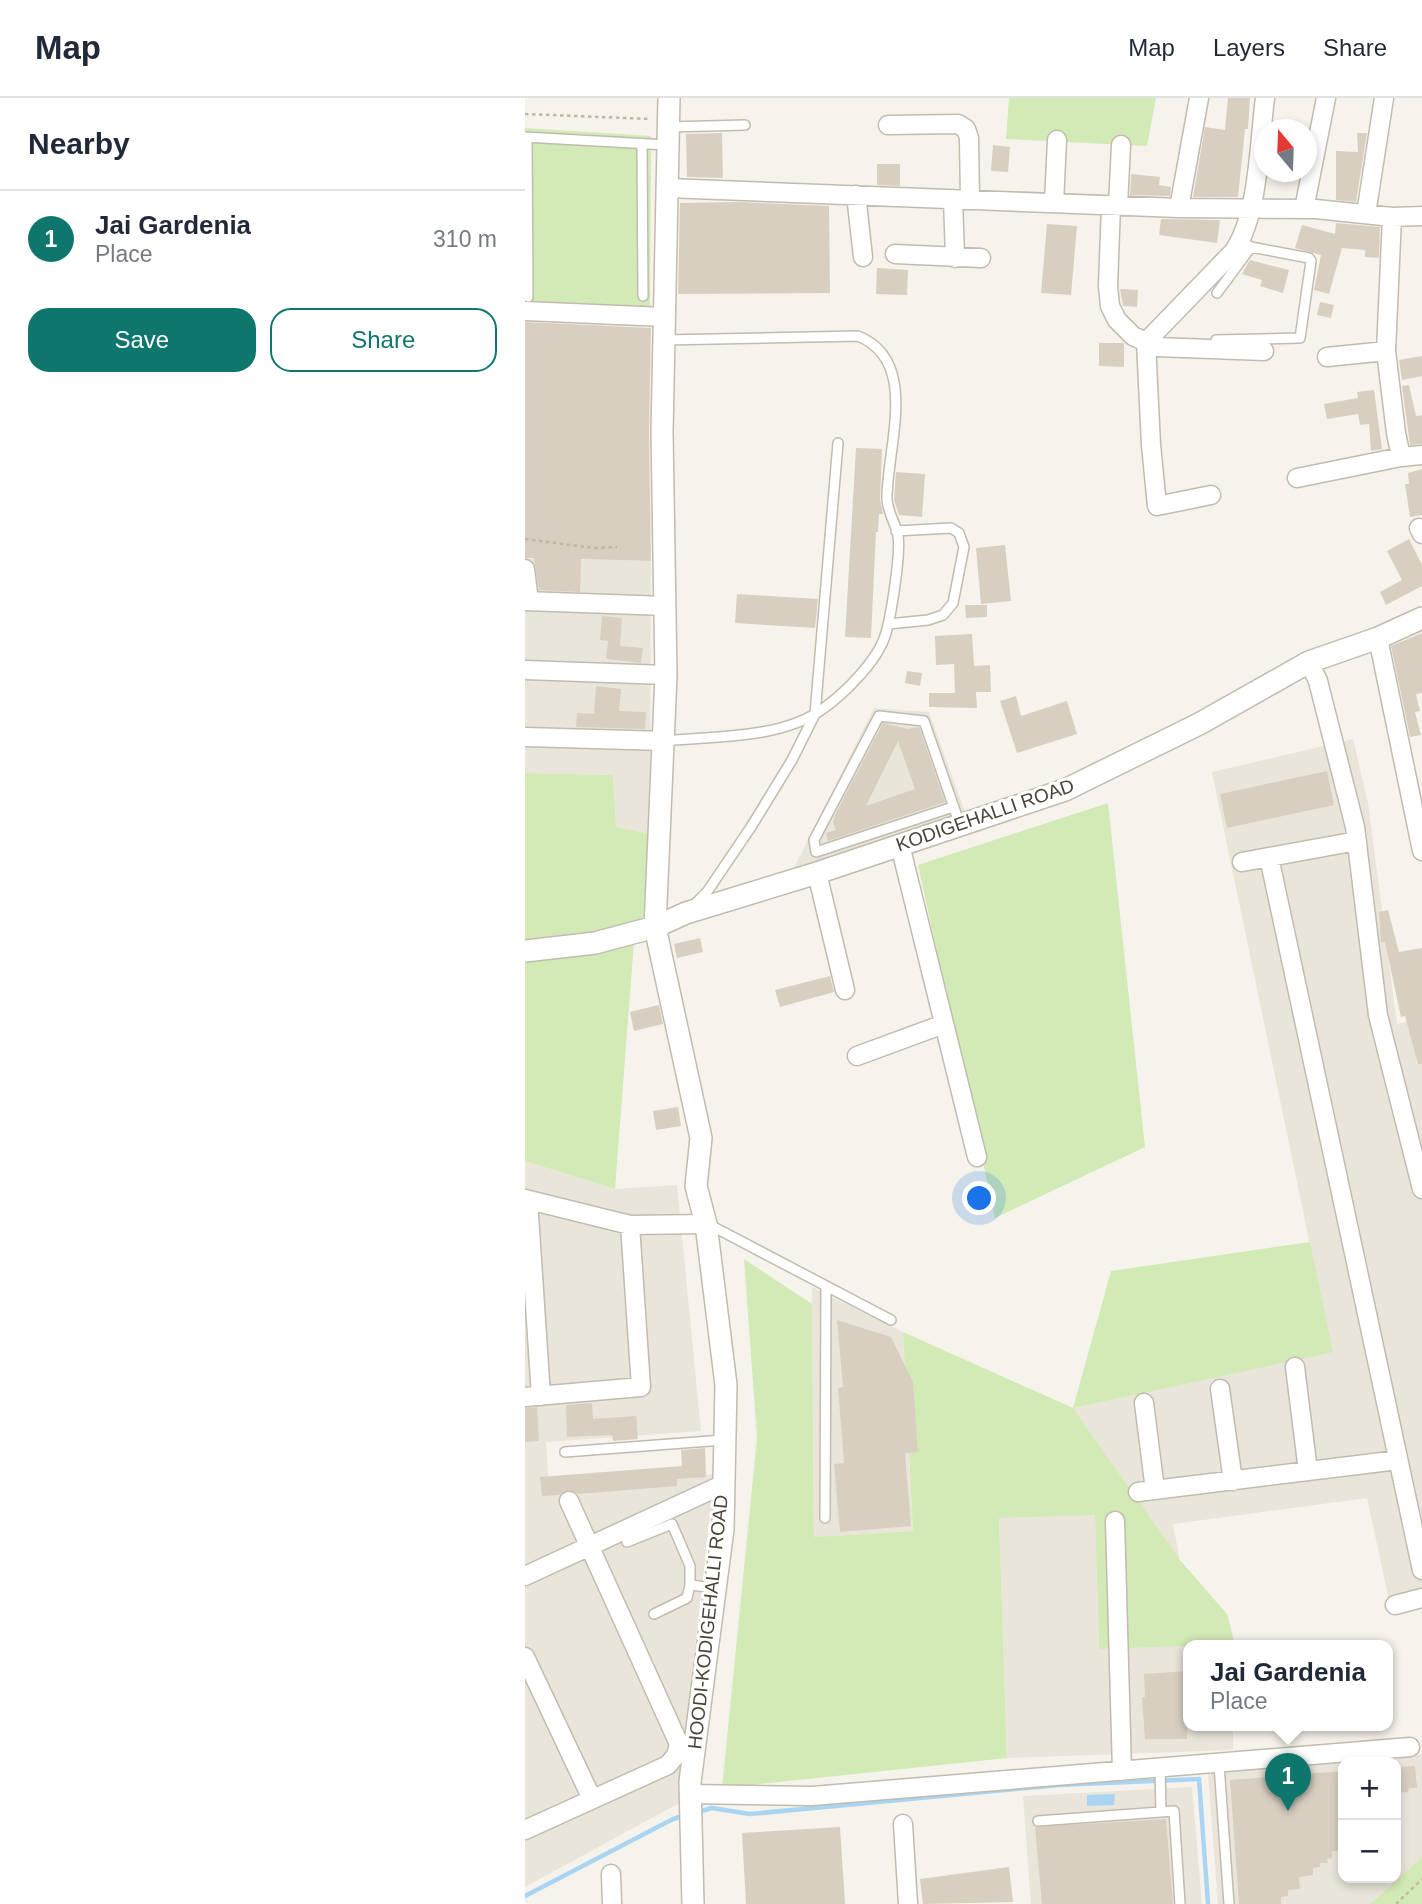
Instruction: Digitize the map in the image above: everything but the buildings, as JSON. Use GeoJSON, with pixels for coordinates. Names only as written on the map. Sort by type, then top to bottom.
{"type":"FeatureCollection","features":[{"type":"Feature","properties":{"kind":"street","name":"HOODI-KODIGEHALLI ROAD"},"geometry":{"type":"LineString","coordinates":[[669,98],[662,432],[666,606],[665,741],[655,927],[701,1138],[696,1186],[706,1224],[726,1385],[723,1529],[706,1584],[690,1782],[693,1904]]}},
{"type":"Feature","properties":{"kind":"street"},"geometry":{"type":"LineString","coordinates":[[1179,208],[1199,98]]}},
{"type":"Feature","properties":{"kind":"street"},"geometry":{"type":"LineString","coordinates":[[1211,495],[1157,506],[1146,342],[1234,251],[1246,244],[1265,98]]}},
{"type":"Feature","properties":{"kind":"street"},"geometry":{"type":"LineString","coordinates":[[1304,209],[1326,98]]}},
{"type":"Feature","properties":{"kind":"street"},"geometry":{"type":"LineString","coordinates":[[1366,214],[1384,98]]}},
{"type":"Feature","properties":{"kind":"street"},"geometry":{"type":"LineString","coordinates":[[888,125],[958,124],[966,129],[969,138],[955,258]]}},
{"type":"Feature","properties":{"kind":"street"},"geometry":{"type":"LineString","coordinates":[[1054,203],[1057,140]]}},
{"type":"Feature","properties":{"kind":"street"},"geometry":{"type":"LineString","coordinates":[[1121,145],[1108,285],[1110,306],[1117,320],[1133,336],[1157,347],[1264,351]]}},
{"type":"Feature","properties":{"kind":"street"},"geometry":{"type":"LineString","coordinates":[[667,188],[1179,208],[1304,209],[1392,217],[1422,216]]}},
{"type":"Feature","properties":{"kind":"street"},"geometry":{"type":"LineString","coordinates":[[856,195],[863,257]]}},
{"type":"Feature","properties":{"kind":"street"},"geometry":{"type":"LineString","coordinates":[[1392,217],[1386,351],[1401,457]]}},
{"type":"Feature","properties":{"kind":"street"},"geometry":{"type":"LineString","coordinates":[[895,254],[981,258]]}},
{"type":"Feature","properties":{"kind":"street"},"geometry":{"type":"LineString","coordinates":[[526,304],[664,317]]}},
{"type":"Feature","properties":{"kind":"street"},"geometry":{"type":"LineString","coordinates":[[1327,357],[1386,351]]}},
{"type":"Feature","properties":{"kind":"street"},"geometry":{"type":"LineString","coordinates":[[1297,478],[1422,455]]}},
{"type":"Feature","properties":{"kind":"street"},"geometry":{"type":"LineString","coordinates":[[525,569],[527,601],[666,606]]}},
{"type":"Feature","properties":{"kind":"street","name":"KODIGEHALLI ROAD"},"geometry":{"type":"LineString","coordinates":[[525,951],[595,943],[655,927],[686,913],[827,863],[900,845],[956,816],[1065,790],[1199,724],[1309,662],[1378,638],[1422,618]]}},
{"type":"Feature","properties":{"kind":"street"},"geometry":{"type":"LineString","coordinates":[[1378,638],[1422,851]]}},
{"type":"Feature","properties":{"kind":"street"},"geometry":{"type":"LineString","coordinates":[[1309,662],[1318,681],[1357,841],[1378,1015],[1422,1189]]}},
{"type":"Feature","properties":{"kind":"street"},"geometry":{"type":"LineString","coordinates":[[525,670],[666,675]]}},
{"type":"Feature","properties":{"kind":"street"},"geometry":{"type":"LineString","coordinates":[[525,737],[665,741]]}},
{"type":"Feature","properties":{"kind":"street"},"geometry":{"type":"LineString","coordinates":[[1242,862],[1357,841]]}},
{"type":"Feature","properties":{"kind":"street"},"geometry":{"type":"LineString","coordinates":[[900,845],[977,1157]]}},
{"type":"Feature","properties":{"kind":"street"},"geometry":{"type":"LineString","coordinates":[[1269,857],[1422,1570]]}},
{"type":"Feature","properties":{"kind":"street"},"geometry":{"type":"LineString","coordinates":[[827,863],[845,990]]}},
{"type":"Feature","properties":{"kind":"street"},"geometry":{"type":"LineString","coordinates":[[857,1056],[944,1024]]}},
{"type":"Feature","properties":{"kind":"street"},"geometry":{"type":"LineString","coordinates":[[630,1225],[641,1387],[533,1396],[526,1200],[630,1225],[706,1224]]}},
{"type":"Feature","properties":{"kind":"street"},"geometry":{"type":"LineString","coordinates":[[1295,1367],[1308,1471]]}},
{"type":"Feature","properties":{"kind":"street"},"geometry":{"type":"LineString","coordinates":[[1220,1389],[1233,1481]]}},
{"type":"Feature","properties":{"kind":"street"},"geometry":{"type":"LineString","coordinates":[[1144,1404],[1146,1491],[1398,1460]]}},
{"type":"Feature","properties":{"kind":"street"},"geometry":{"type":"LineString","coordinates":[[525,1576],[724,1485]]}},
{"type":"Feature","properties":{"kind":"street"},"geometry":{"type":"LineString","coordinates":[[525,1830],[668,1765],[676,1755],[679,1744],[569,1501]]}},
{"type":"Feature","properties":{"kind":"street"},"geometry":{"type":"LineString","coordinates":[[1115,1521],[1122,1771]]}},
{"type":"Feature","properties":{"kind":"street"},"geometry":{"type":"LineString","coordinates":[[1395,1605],[1422,1598]]}},
{"type":"Feature","properties":{"kind":"street"},"geometry":{"type":"LineString","coordinates":[[525,1657],[591,1799]]}},
{"type":"Feature","properties":{"kind":"street"},"geometry":{"type":"LineString","coordinates":[[691,1807],[1122,1771],[1160,1771],[1410,1747]]}},
{"type":"Feature","properties":{"kind":"street"},"geometry":{"type":"LineString","coordinates":[[903,1824],[908,1904]]}},
{"type":"Feature","properties":{"kind":"street"},"geometry":{"type":"LineString","coordinates":[[611,1874],[612,1904]]}},
{"type":"Feature","properties":{"kind":"lane"},"geometry":{"type":"LineString","coordinates":[[526,304],[526,137],[642,144],[667,131],[745,125]]}},
{"type":"Feature","properties":{"kind":"lane"},"geometry":{"type":"LineString","coordinates":[[642,144],[643,296]]}},
{"type":"Feature","properties":{"kind":"lane"},"geometry":{"type":"LineString","coordinates":[[1216,340],[1300,338],[1311,261],[1309,258],[1246,244],[1217,293]]}},
{"type":"Feature","properties":{"kind":"lane"},"geometry":{"type":"LineString","coordinates":[[664,340],[858,336],[871,341],[885,355],[893,375],[896,397],[887,501],[898,547],[885,638],[876,655],[851,684],[815,714],[799,724],[776,730],[665,741]]}},
{"type":"Feature","properties":{"kind":"lane"},"geometry":{"type":"LineString","coordinates":[[686,913],[707,892],[751,827],[792,760],[815,714],[838,443]]}},
{"type":"Feature","properties":{"kind":"lane"},"geometry":{"type":"LineString","coordinates":[[888,624],[928,620],[943,615],[953,603],[964,547],[959,533],[951,528],[896,531]]}},
{"type":"Feature","properties":{"kind":"lane"},"geometry":{"type":"LineString","coordinates":[[879,716],[924,721],[956,816],[827,863],[816,852],[814,840],[879,716]]}},
{"type":"Feature","properties":{"kind":"lane"},"geometry":{"type":"LineString","coordinates":[[706,1224],[891,1320]]}},
{"type":"Feature","properties":{"kind":"lane"},"geometry":{"type":"LineString","coordinates":[[825,1518],[826,1286]]}},
{"type":"Feature","properties":{"kind":"lane"},"geometry":{"type":"LineString","coordinates":[[565,1452],[725,1439]]}},
{"type":"Feature","properties":{"kind":"lane"},"geometry":{"type":"LineString","coordinates":[[627,1542],[672,1524],[690,1566],[687,1598],[654,1614]]}},
{"type":"Feature","properties":{"kind":"lane"},"geometry":{"type":"LineString","coordinates":[[690,1585],[706,1584]]}},
{"type":"Feature","properties":{"kind":"lane"},"geometry":{"type":"LineString","coordinates":[[1219,1765],[1229,1904]]}},
{"type":"Feature","properties":{"kind":"lane"},"geometry":{"type":"LineString","coordinates":[[1160,1771],[1161,1812]]}},
{"type":"Feature","properties":{"kind":"lane"},"geometry":{"type":"LineString","coordinates":[[1038,1821],[1174,1811],[1180,1904]]}},
{"type":"Feature","properties":{"kind":"path"},"geometry":{"type":"LineString","coordinates":[[525,114],[667,131]]}},
{"type":"Feature","properties":{"kind":"path"},"geometry":{"type":"LineString","coordinates":[[525,539],[594,548],[617,547]]}},
{"type":"Feature","properties":{"kind":"path"},"geometry":{"type":"LineString","coordinates":[[1396,1904],[1422,1879]]}},
{"type":"Feature","properties":{"kind":"shaded area"},"geometry":{"type":"Polygon","coordinates":[[[525,558],[651,561],[650,834],[616,827],[613,775],[525,773],[525,558]]]}},
{"type":"Feature","properties":{"kind":"shaded area"},"geometry":{"type":"Polygon","coordinates":[[[874,708],[929,712],[965,812],[793,870],[874,708]]]}},
{"type":"Feature","properties":{"kind":"shaded area"},"geometry":{"type":"Polygon","coordinates":[[[1353,739],[1368,803],[1397,1024],[1422,1018],[1422,1606],[1392,1614],[1367,1498],[1173,1524],[1180,1561],[1073,1408],[1332,1351],[1212,772],[1353,739]]]}},
{"type":"Feature","properties":{"kind":"shaded area"},"geometry":{"type":"Polygon","coordinates":[[[525,1161],[615,1189],[677,1185],[701,1431],[546,1442],[549,1488],[715,1474],[681,1769],[683,1801],[525,1887],[525,1161]]]}},
{"type":"Feature","properties":{"kind":"shaded area"},"geometry":{"type":"Polygon","coordinates":[[[812,1287],[903,1332],[913,1531],[814,1537],[812,1287]]]}},
{"type":"Feature","properties":{"kind":"shaded area"},"geometry":{"type":"Polygon","coordinates":[[[1095,1514],[1099,1648],[1183,1645],[1183,1731],[1233,1731],[1233,1750],[1007,1758],[999,1518],[1095,1514]]]}},
{"type":"Feature","properties":{"kind":"shaded area"},"geometry":{"type":"Polygon","coordinates":[[[1422,1754],[1422,1857],[1401,1876],[1401,1757],[1390,1757],[1422,1754]]]}},
{"type":"Feature","properties":{"kind":"shaded area"},"geometry":{"type":"Polygon","coordinates":[[[1338,1762],[1338,1883],[1393,1883],[1370,1904],[1218,1904],[1208,1774],[1338,1762]]]}},
{"type":"Feature","properties":{"kind":"shaded area"},"geometry":{"type":"Polygon","coordinates":[[[1192,1787],[1202,1904],[1031,1904],[1023,1796],[1192,1787]]]}},
{"type":"Feature","properties":{"kind":"green space"},"geometry":{"type":"Polygon","coordinates":[[[1009,98],[1156,98],[1147,146],[1006,139],[1009,98]]]}},
{"type":"Feature","properties":{"kind":"green space"},"geometry":{"type":"Polygon","coordinates":[[[525,128],[651,136],[650,307],[525,303],[525,128]]]}},
{"type":"Feature","properties":{"kind":"green space"},"geometry":{"type":"Polygon","coordinates":[[[525,773],[613,775],[616,827],[650,834],[642,927],[525,939],[525,773]]]}},
{"type":"Feature","properties":{"kind":"green space"},"geometry":{"type":"Polygon","coordinates":[[[1108,803],[1145,1147],[995,1218],[918,865],[1108,803]]]}},
{"type":"Feature","properties":{"kind":"green space"},"geometry":{"type":"Polygon","coordinates":[[[634,942],[615,1189],[525,1161],[525,958],[634,942]]]}},
{"type":"Feature","properties":{"kind":"green space"},"geometry":{"type":"Polygon","coordinates":[[[1310,1242],[1333,1352],[1073,1408],[1111,1271],[1310,1242]]]}},
{"type":"Feature","properties":{"kind":"green space"},"geometry":{"type":"Polygon","coordinates":[[[744,1259],[812,1304],[814,1537],[913,1531],[903,1332],[1073,1408],[1180,1560],[1227,1614],[1234,1640],[1183,1640],[1183,1646],[1099,1649],[1095,1515],[999,1518],[1007,1758],[722,1788],[757,1438],[744,1259]]]}},
{"type":"Feature","properties":{"kind":"green space"},"geometry":{"type":"Polygon","coordinates":[[[1422,1857],[1422,1904],[1370,1904],[1393,1883],[1401,1883],[1401,1876],[1422,1857]]]}},
{"type":"Feature","properties":{"kind":"water"},"geometry":{"type":"Polygon","coordinates":[[[1115,1794],[1114,1805],[1087,1806],[1087,1795],[1115,1794]]]}},
{"type":"Feature","properties":{"kind":"waterway"},"geometry":{"type":"LineString","coordinates":[[698,1812],[712,1808],[750,1814],[1059,1785],[1199,1779],[1208,1904]]}},
{"type":"Feature","properties":{"kind":"waterway"},"geometry":{"type":"LineString","coordinates":[[525,1896],[683,1816]]}},
{"type":"Feature","properties":{"kind":"place","name":"Jai Gardenia"},"geometry":{"type":"Point","coordinates":[1288,1811]}}]}
